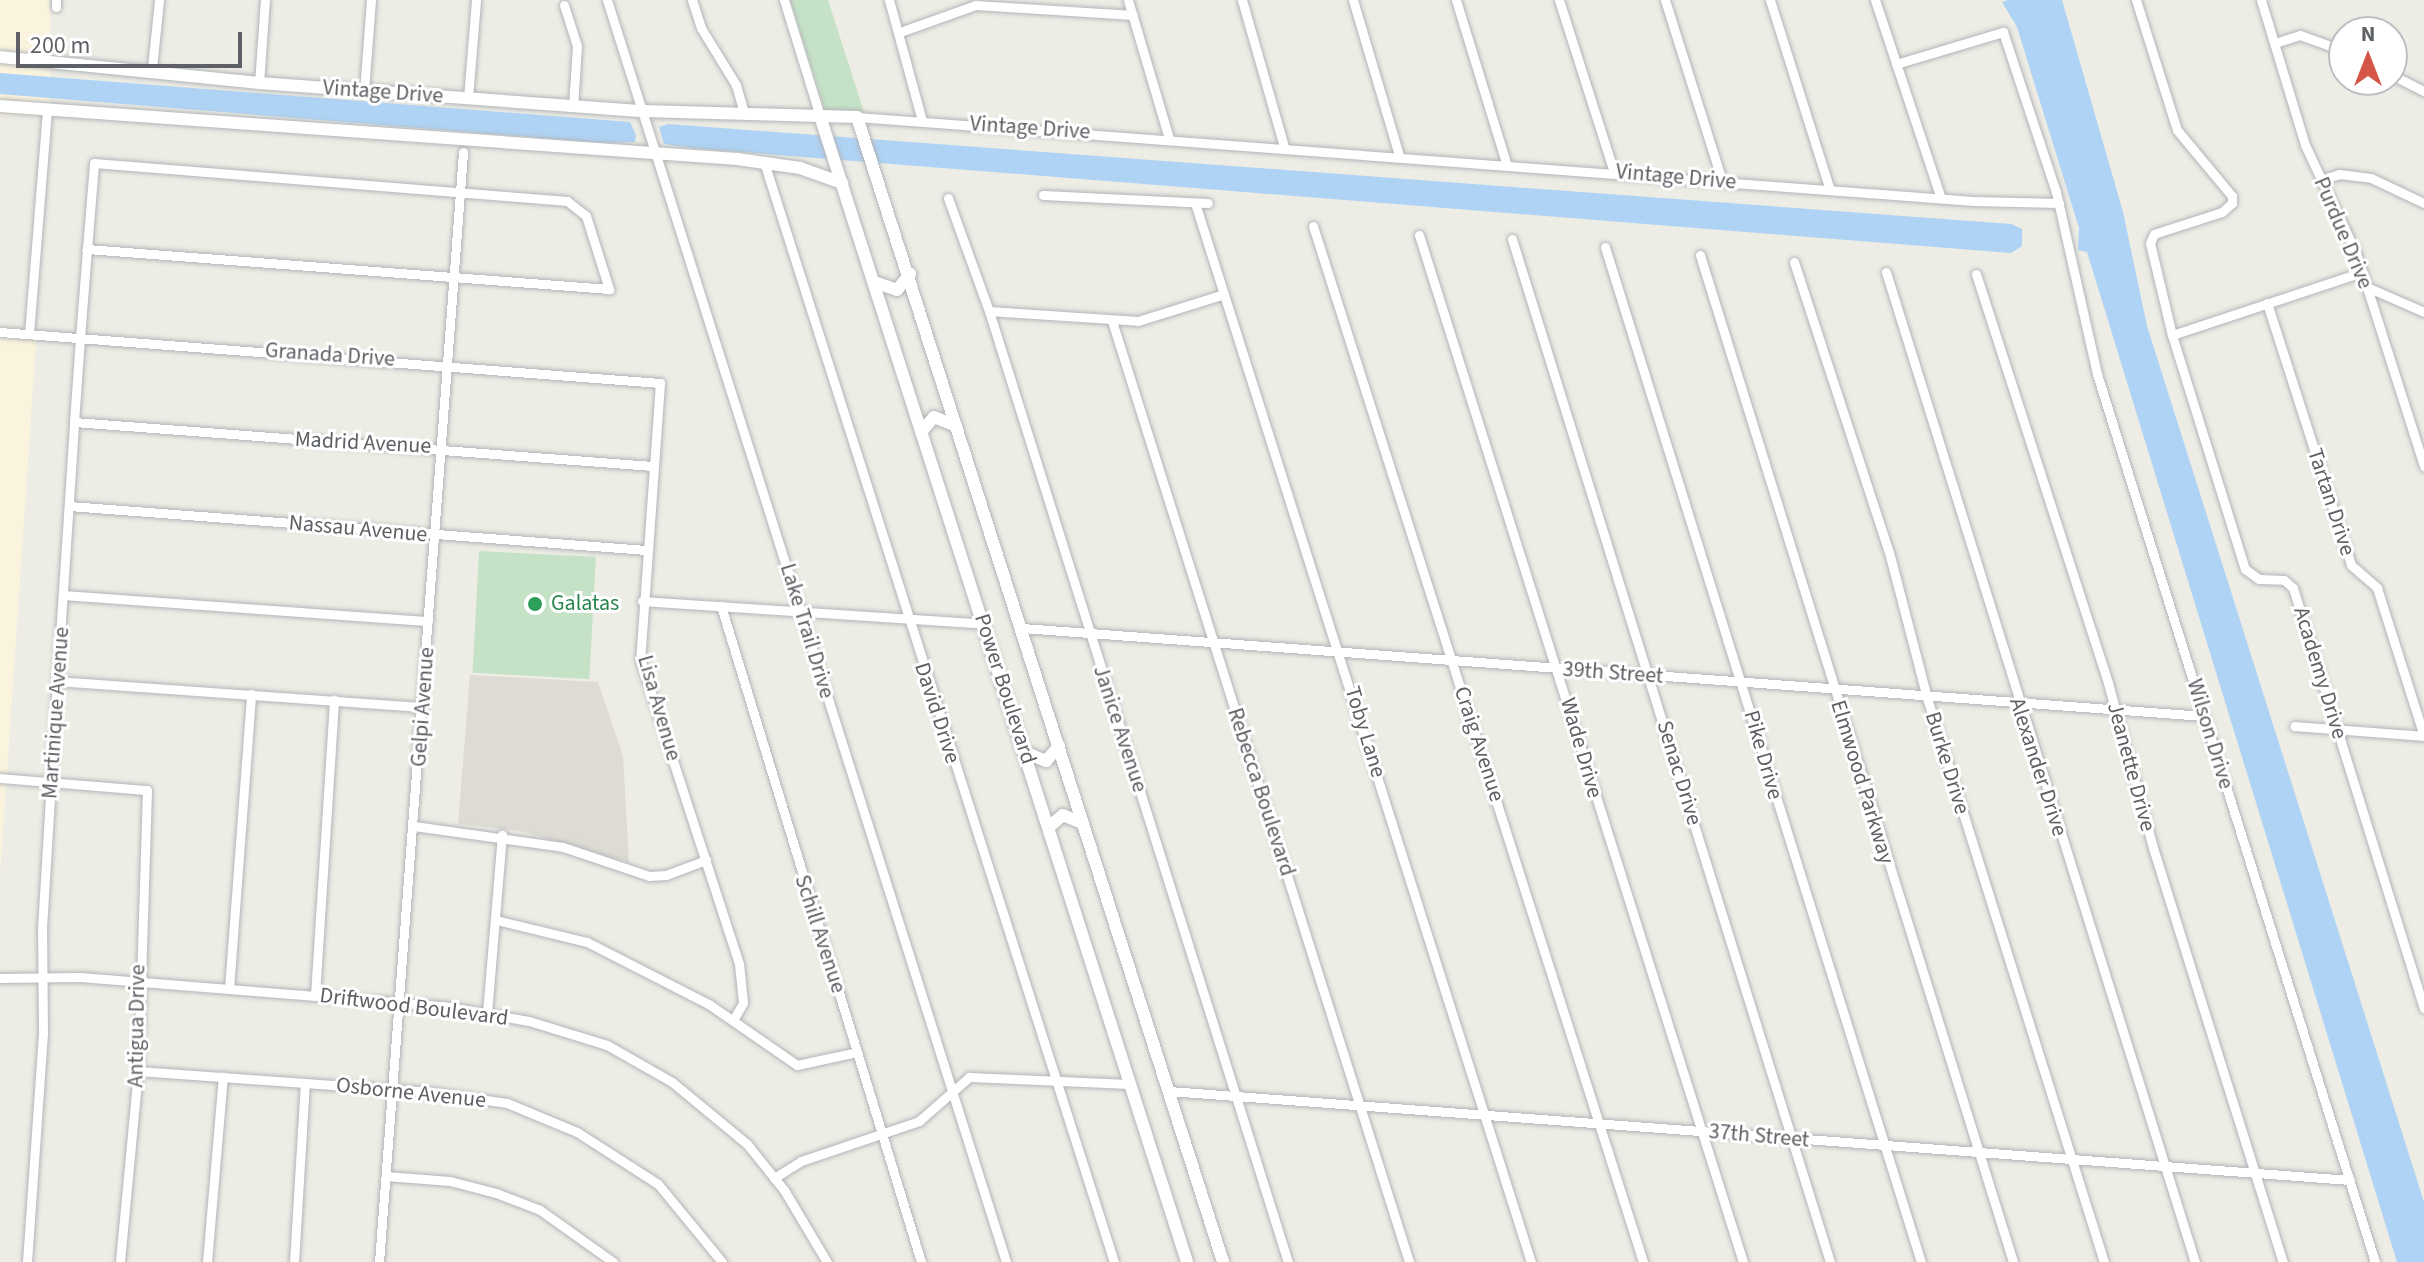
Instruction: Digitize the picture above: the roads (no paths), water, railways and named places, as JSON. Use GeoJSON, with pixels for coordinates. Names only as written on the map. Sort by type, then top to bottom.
{"type":"FeatureCollection","features":[{"type":"Feature","properties":{"kind":"street"},"geometry":{"type":"LineString","coordinates":[[152,68],[159,0]]}},
{"type":"Feature","properties":{"kind":"street"},"geometry":{"type":"LineString","coordinates":[[259,83],[265,0]]}},
{"type":"Feature","properties":{"kind":"street"},"geometry":{"type":"LineString","coordinates":[[364,91],[371,0]]}},
{"type":"Feature","properties":{"kind":"street"},"geometry":{"type":"LineString","coordinates":[[468,98],[476,0]]}},
{"type":"Feature","properties":{"kind":"street","name":"Lake Trail Drive"},"geometry":{"type":"LineString","coordinates":[[607,0],[1006,1262]]}},
{"type":"Feature","properties":{"kind":"street"},"geometry":{"type":"LineString","coordinates":[[692,0],[701,28],[736,85],[744,113]]}},
{"type":"Feature","properties":{"kind":"street"},"geometry":{"type":"LineString","coordinates":[[784,0],[822,121]]}},
{"type":"Feature","properties":{"kind":"street"},"geometry":{"type":"LineString","coordinates":[[889,0],[922,121]]}},
{"type":"Feature","properties":{"kind":"street"},"geometry":{"type":"LineString","coordinates":[[1128,0],[1169,138]]}},
{"type":"Feature","properties":{"kind":"street"},"geometry":{"type":"LineString","coordinates":[[1242,0],[1284,146]]}},
{"type":"Feature","properties":{"kind":"street"},"geometry":{"type":"LineString","coordinates":[[1353,0],[1399,155]]}},
{"type":"Feature","properties":{"kind":"street"},"geometry":{"type":"LineString","coordinates":[[1456,0],[1506,163]]}},
{"type":"Feature","properties":{"kind":"street"},"geometry":{"type":"LineString","coordinates":[[1559,0],[1614,172]]}},
{"type":"Feature","properties":{"kind":"street"},"geometry":{"type":"LineString","coordinates":[[1665,0],[1722,181]]}},
{"type":"Feature","properties":{"kind":"street"},"geometry":{"type":"LineString","coordinates":[[1770,0],[1830,190]]}},
{"type":"Feature","properties":{"kind":"street"},"geometry":{"type":"LineString","coordinates":[[1875,0],[1941,198]]}},
{"type":"Feature","properties":{"kind":"street","name":"Academy Drive"},"geometry":{"type":"LineString","coordinates":[[2136,0],[2177,130],[2232,196],[2232,203],[2222,212],[2154,234],[2150,253],[2172,335],[2245,569],[2259,579],[2284,580],[2293,588],[2424,1008]]}},
{"type":"Feature","properties":{"kind":"street","name":"Purdue Drive"},"geometry":{"type":"LineString","coordinates":[[2261,0],[2321,180],[2362,272],[2424,466]]}},
{"type":"Feature","properties":{"kind":"street"},"geometry":{"type":"LineString","coordinates":[[900,32],[976,5],[1006,3],[1133,15]]}},
{"type":"Feature","properties":{"kind":"street"},"geometry":{"type":"LineString","coordinates":[[564,5],[577,46],[573,106]]}},
{"type":"Feature","properties":{"kind":"street","name":"Wilson Drive"},"geometry":{"type":"LineString","coordinates":[[1896,64],[2003,32],[2059,203],[2097,374],[2375,1262]]}},
{"type":"Feature","properties":{"kind":"street"},"geometry":{"type":"LineString","coordinates":[[2275,43],[2300,35],[2328,45]]}},
{"type":"Feature","properties":{"kind":"street","name":"Vintage Drive"},"geometry":{"type":"LineString","coordinates":[[0,57],[152,68],[259,83],[643,111],[744,113],[822,121],[857,117],[922,121],[1284,146],[1830,190],[2059,203]]}},
{"type":"Feature","properties":{"kind":"street","name":"Vintage Drive"},"geometry":{"type":"LineString","coordinates":[[0,106],[764,162],[842,183]]}},
{"type":"Feature","properties":{"kind":"street"},"geometry":{"type":"LineString","coordinates":[[29,334],[47,109]]}},
{"type":"Feature","properties":{"kind":"street","name":"Power Boulevard"},"geometry":{"type":"LineString","coordinates":[[857,117],[910,274],[1223,1262]]}},
{"type":"Feature","properties":{"kind":"street","name":"Power Boulevard"},"geometry":{"type":"LineString","coordinates":[[822,121],[877,283],[1187,1262]]}},
{"type":"Feature","properties":{"kind":"street","name":"Gelpi Avenue"},"geometry":{"type":"LineString","coordinates":[[381,1262],[463,152]]}},
{"type":"Feature","properties":{"kind":"street","name":"David Drive"},"geometry":{"type":"LineString","coordinates":[[764,162],[1114,1262]]}},
{"type":"Feature","properties":{"kind":"street","name":"Martinique Avenue"},"geometry":{"type":"LineString","coordinates":[[27,1262],[57,681],[94,163],[461,192]]}},
{"type":"Feature","properties":{"kind":"street"},"geometry":{"type":"LineString","coordinates":[[2321,180],[2339,174],[2371,178],[2424,203]]}},
{"type":"Feature","properties":{"kind":"street"},"geometry":{"type":"LineString","coordinates":[[87,249],[609,289],[579,207],[567,201],[461,192]]}},
{"type":"Feature","properties":{"kind":"street"},"geometry":{"type":"LineString","coordinates":[[1043,195],[1208,203]]}},
{"type":"Feature","properties":{"kind":"street","name":"Janice Avenue"},"geometry":{"type":"LineString","coordinates":[[948,198],[989,311],[1288,1262]]}},
{"type":"Feature","properties":{"kind":"street","name":"Toby Lane"},"geometry":{"type":"LineString","coordinates":[[1195,203],[1341,653],[1531,1262]]}},
{"type":"Feature","properties":{"kind":"street","name":"Craig Avenue"},"geometry":{"type":"LineString","coordinates":[[1313,226],[1643,1262]]}},
{"type":"Feature","properties":{"kind":"street","name":"Wade Drive"},"geometry":{"type":"LineString","coordinates":[[1419,235],[1559,669],[1743,1262]]}},
{"type":"Feature","properties":{"kind":"street","name":"Senac Drive"},"geometry":{"type":"LineString","coordinates":[[1512,239],[1830,1262]]}},
{"type":"Feature","properties":{"kind":"street","name":"Pike Drive"},"geometry":{"type":"LineString","coordinates":[[1605,247],[1921,1262]]}},
{"type":"Feature","properties":{"kind":"street","name":"Elmwood Parkway"},"geometry":{"type":"LineString","coordinates":[[1700,255],[2013,1262]]}},
{"type":"Feature","properties":{"kind":"street","name":"Burke Drive"},"geometry":{"type":"LineString","coordinates":[[1794,262],[1889,552],[1927,698],[2104,1262]]}},
{"type":"Feature","properties":{"kind":"street","name":"Alexander Drive"},"geometry":{"type":"LineString","coordinates":[[1886,272],[1916,378],[1978,553],[2017,704],[2195,1262]]}},
{"type":"Feature","properties":{"kind":"street"},"geometry":{"type":"LineString","coordinates":[[2172,335],[2362,272]]}},
{"type":"Feature","properties":{"kind":"street"},"geometry":{"type":"LineString","coordinates":[[877,283],[897,290],[910,274]]}},
{"type":"Feature","properties":{"kind":"street","name":"Jeanette Drive"},"geometry":{"type":"LineString","coordinates":[[1976,274],[2116,710],[2283,1262]]}},
{"type":"Feature","properties":{"kind":"street"},"geometry":{"type":"LineString","coordinates":[[2367,287],[2424,312]]}},
{"type":"Feature","properties":{"kind":"street"},"geometry":{"type":"LineString","coordinates":[[989,311],[1138,321],[1224,294]]}},
{"type":"Feature","properties":{"kind":"street","name":"Tartan Drive"},"geometry":{"type":"LineString","coordinates":[[2267,303],[2351,565],[2377,588],[2424,736]]}},
{"type":"Feature","properties":{"kind":"street","name":"Rebecca Boulevard"},"geometry":{"type":"LineString","coordinates":[[1112,321],[1409,1262]]}},
{"type":"Feature","properties":{"kind":"street","name":"Granada Drive"},"geometry":{"type":"LineString","coordinates":[[0,332],[448,364],[660,383]]}},
{"type":"Feature","properties":{"kind":"street","name":"Lisa Avenue"},"geometry":{"type":"LineString","coordinates":[[660,383],[640,659],[741,976],[743,1003],[733,1020]]}},
{"type":"Feature","properties":{"kind":"street"},"geometry":{"type":"LineString","coordinates":[[923,430],[934,417],[956,426]]}},
{"type":"Feature","properties":{"kind":"street","name":"Madrid Avenue"},"geometry":{"type":"LineString","coordinates":[[74,422],[652,466]]}},
{"type":"Feature","properties":{"kind":"street"},"geometry":{"type":"LineString","coordinates":[[2413,434],[2424,430]]}},
{"type":"Feature","properties":{"kind":"street","name":"Nassau Avenue"},"geometry":{"type":"LineString","coordinates":[[69,506],[646,550]]}},
{"type":"Feature","properties":{"kind":"street"},"geometry":{"type":"LineString","coordinates":[[64,595],[428,621]]}},
{"type":"Feature","properties":{"kind":"street"},"geometry":{"type":"LineString","coordinates":[[642,601],[984,624]]}},
{"type":"Feature","properties":{"kind":"street","name":"Schill Avenue"},"geometry":{"type":"LineString","coordinates":[[721,606],[921,1262]]}},
{"type":"Feature","properties":{"kind":"street","name":"39th Street"},"geometry":{"type":"LineString","coordinates":[[1022,628],[1927,698],[2204,716]]}},
{"type":"Feature","properties":{"kind":"street"},"geometry":{"type":"LineString","coordinates":[[57,681],[423,707]]}},
{"type":"Feature","properties":{"kind":"street"},"geometry":{"type":"LineString","coordinates":[[229,989],[251,694]]}},
{"type":"Feature","properties":{"kind":"street"},"geometry":{"type":"LineString","coordinates":[[315,995],[334,700]]}},
{"type":"Feature","properties":{"kind":"street"},"geometry":{"type":"LineString","coordinates":[[2294,726],[2424,736]]}},
{"type":"Feature","properties":{"kind":"street"},"geometry":{"type":"LineString","coordinates":[[1027,753],[1046,761],[1059,746]]}},
{"type":"Feature","properties":{"kind":"street"},"geometry":{"type":"LineString","coordinates":[[0,778],[51,781]]}},
{"type":"Feature","properties":{"kind":"street","name":"Antigua Drive"},"geometry":{"type":"LineString","coordinates":[[51,781],[147,790],[138,983],[138,1071],[120,1262]]}},
{"type":"Feature","properties":{"kind":"street"},"geometry":{"type":"LineString","coordinates":[[1049,827],[1063,815],[1082,823]]}},
{"type":"Feature","properties":{"kind":"street"},"geometry":{"type":"LineString","coordinates":[[414,826],[502,835],[563,847],[649,876],[666,875],[706,860]]}},
{"type":"Feature","properties":{"kind":"street"},"geometry":{"type":"LineString","coordinates":[[487,1013],[502,835]]}},
{"type":"Feature","properties":{"kind":"street"},"geometry":{"type":"LineString","coordinates":[[496,920],[587,942],[733,1020],[772,1052],[797,1065],[857,1052]]}},
{"type":"Feature","properties":{"kind":"street","name":"Driftwood Boulevard"},"geometry":{"type":"LineString","coordinates":[[0,978],[44,976],[400,1002],[487,1013],[607,1045],[672,1082],[747,1144],[774,1178],[827,1262]]}},
{"type":"Feature","properties":{"kind":"street","name":"Osborne Avenue"},"geometry":{"type":"LineString","coordinates":[[138,1071],[393,1089],[507,1103],[577,1132],[658,1184],[722,1262]]}},
{"type":"Feature","properties":{"kind":"street"},"geometry":{"type":"LineString","coordinates":[[774,1178],[801,1161],[934,1113],[951,1092],[977,1076],[1130,1084]]}},
{"type":"Feature","properties":{"kind":"street"},"geometry":{"type":"LineString","coordinates":[[207,1262],[223,1077]]}},
{"type":"Feature","properties":{"kind":"street"},"geometry":{"type":"LineString","coordinates":[[294,1262],[305,1083]]}},
{"type":"Feature","properties":{"kind":"street","name":"37th Street"},"geometry":{"type":"LineString","coordinates":[[1169,1091],[2350,1180]]}},
{"type":"Feature","properties":{"kind":"street"},"geometry":{"type":"LineString","coordinates":[[386,1176],[450,1181],[496,1193],[540,1210],[613,1262]]}},
{"type":"Feature","properties":{"kind":"water"},"geometry":{"type":"Polygon","coordinates":[[[2062,0],[2123,212],[2147,326],[2424,1202],[2424,1262],[2397,1262],[2087,252],[2078,250],[2079,228],[2017,27],[2002,2],[2062,0]]]}},
{"type":"Feature","properties":{"kind":"water"},"geometry":{"type":"Polygon","coordinates":[[[0,73],[630,122],[636,135],[635,142],[603,143],[0,94],[0,73]]]}},
{"type":"Feature","properties":{"kind":"water"},"geometry":{"type":"Polygon","coordinates":[[[668,124],[2011,224],[2022,229],[2022,246],[2011,253],[691,148],[664,144],[659,127],[668,124]]]}},
{"type":"Feature","properties":{"kind":"place","name":"Galatas"},"geometry":{"type":"Point","coordinates":[535,604]}}]}
